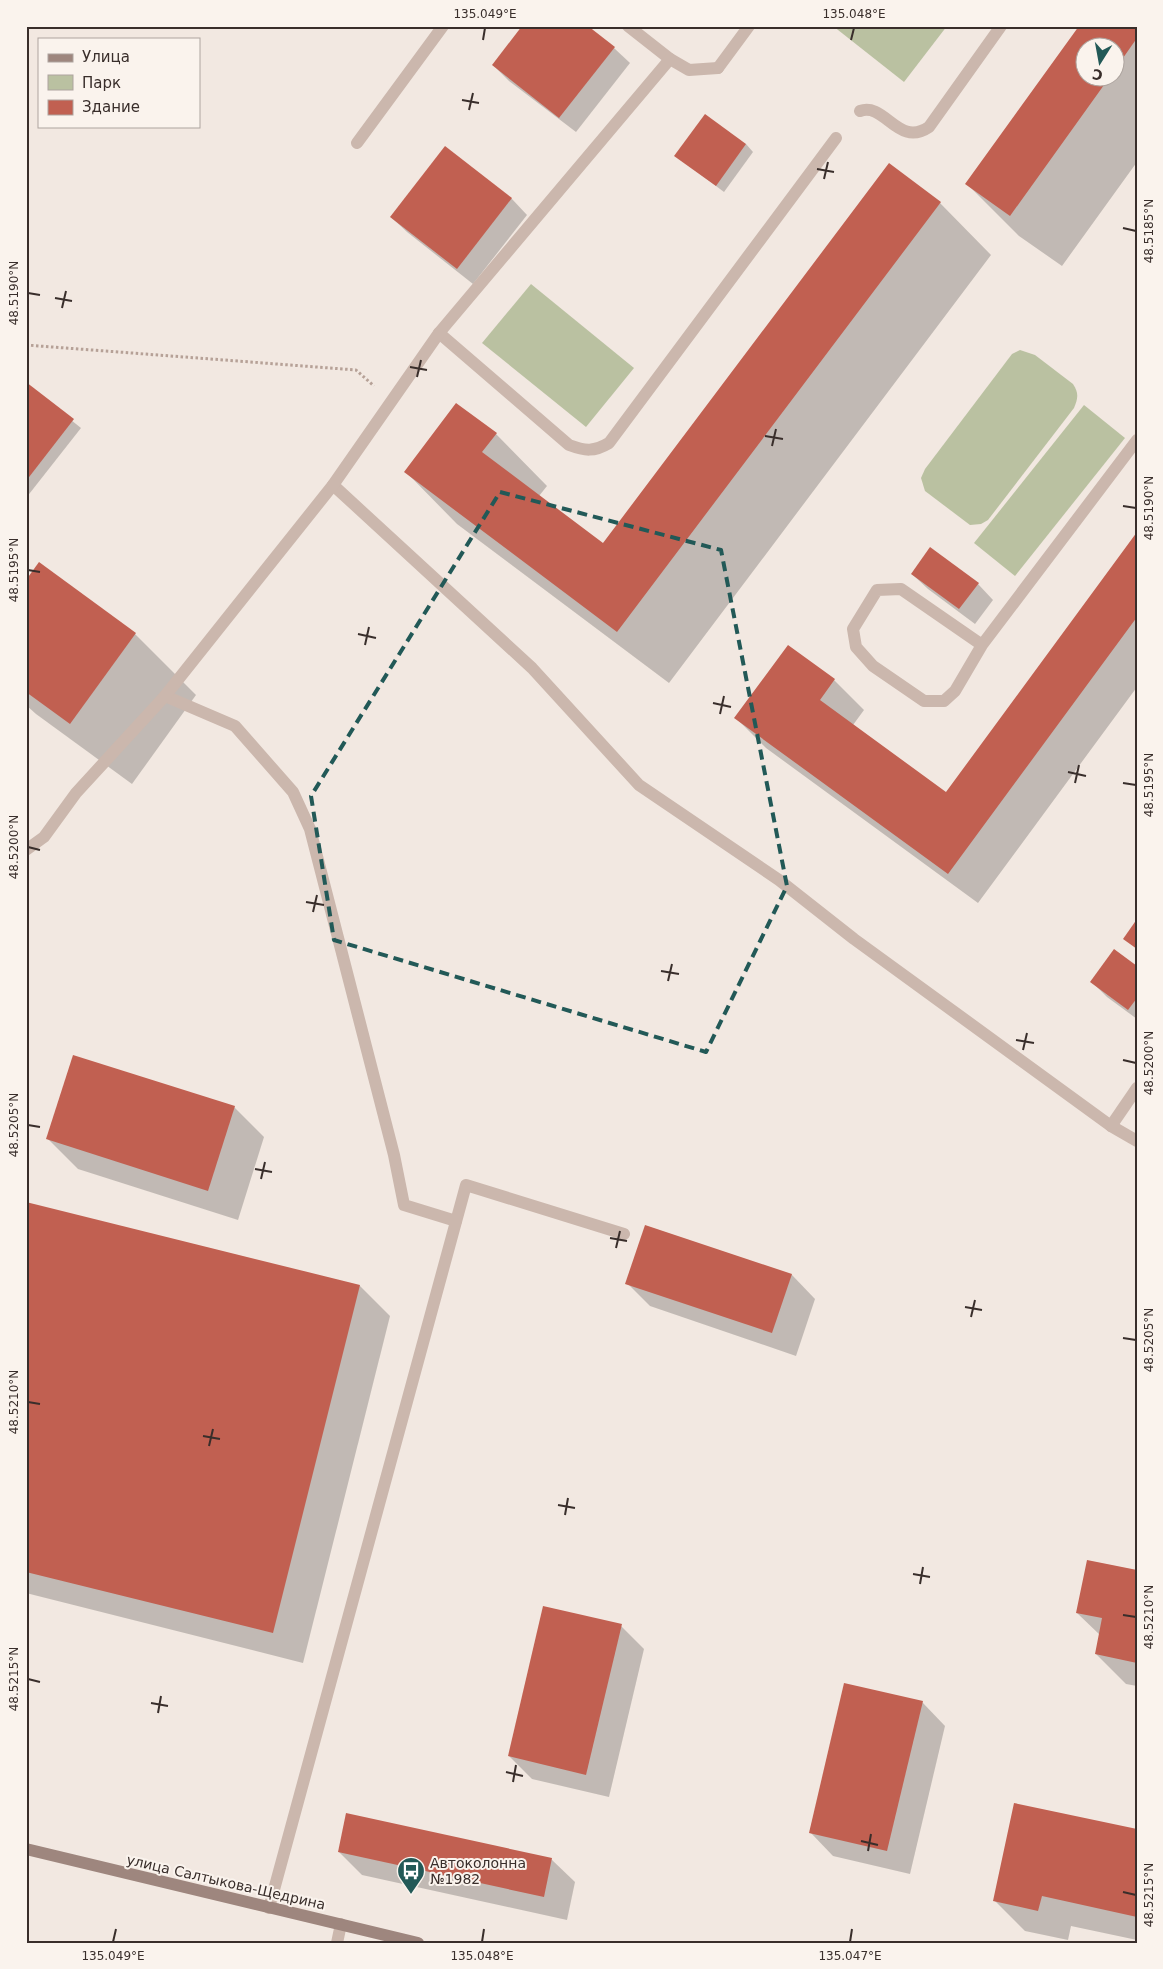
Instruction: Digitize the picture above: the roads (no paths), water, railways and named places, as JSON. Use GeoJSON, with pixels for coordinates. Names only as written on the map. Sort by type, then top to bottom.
{"type":"FeatureCollection","features":[{"type":"Feature","properties":{"kind":"street"},"geometry":{"type":"LineString","coordinates":[[358,143],[443,26]]}},
{"type":"Feature","properties":{"kind":"street"},"geometry":{"type":"LineString","coordinates":[[628,26],[670,59],[688,70],[718,68],[749,26]]}},
{"type":"Feature","properties":{"kind":"street"},"geometry":{"type":"LineString","coordinates":[[860,111],[865,109],[874,111],[904,132],[915,134],[922,132],[929,127],[1001,26]]}},
{"type":"Feature","properties":{"kind":"street"},"geometry":{"type":"LineString","coordinates":[[26,850],[44,837],[76,793],[165,696],[333,485],[439,333],[670,59]]}},
{"type":"Feature","properties":{"kind":"street"},"geometry":{"type":"LineString","coordinates":[[439,333],[569,445],[586,451],[598,450],[609,443],[836,138]]}},
{"type":"Feature","properties":{"kind":"street"},"geometry":{"type":"LineString","coordinates":[[982,645],[901,590],[877,590],[853,629],[856,647],[873,666],[924,700],[944,701],[954,691],[982,645],[1137,440]]}},
{"type":"Feature","properties":{"kind":"street"},"geometry":{"type":"LineString","coordinates":[[333,485],[532,668],[639,785],[779,880],[854,939],[1111,1126],[1137,1141]]}},
{"type":"Feature","properties":{"kind":"street"},"geometry":{"type":"LineString","coordinates":[[165,696],[235,726],[293,792],[310,829],[394,1155],[404,1205],[456,1221]]}},
{"type":"Feature","properties":{"kind":"street"},"geometry":{"type":"LineString","coordinates":[[1111,1126],[1137,1088]]}},
{"type":"Feature","properties":{"kind":"street"},"geometry":{"type":"LineString","coordinates":[[269,1908],[466,1185],[624,1234]]}},
{"type":"Feature","properties":{"kind":"street","name":"улица Салтыкова-Щедрина"},"geometry":{"type":"LineString","coordinates":[[26,1849],[418,1943]]}},
{"type":"Feature","properties":{"kind":"street"},"geometry":{"type":"LineString","coordinates":[[337,1943],[341,1924]]}},
{"type":"Feature","properties":{"kind":"place","name":"Автоколонна №1982"},"geometry":{"type":"Point","coordinates":[411,1895]}}]}
